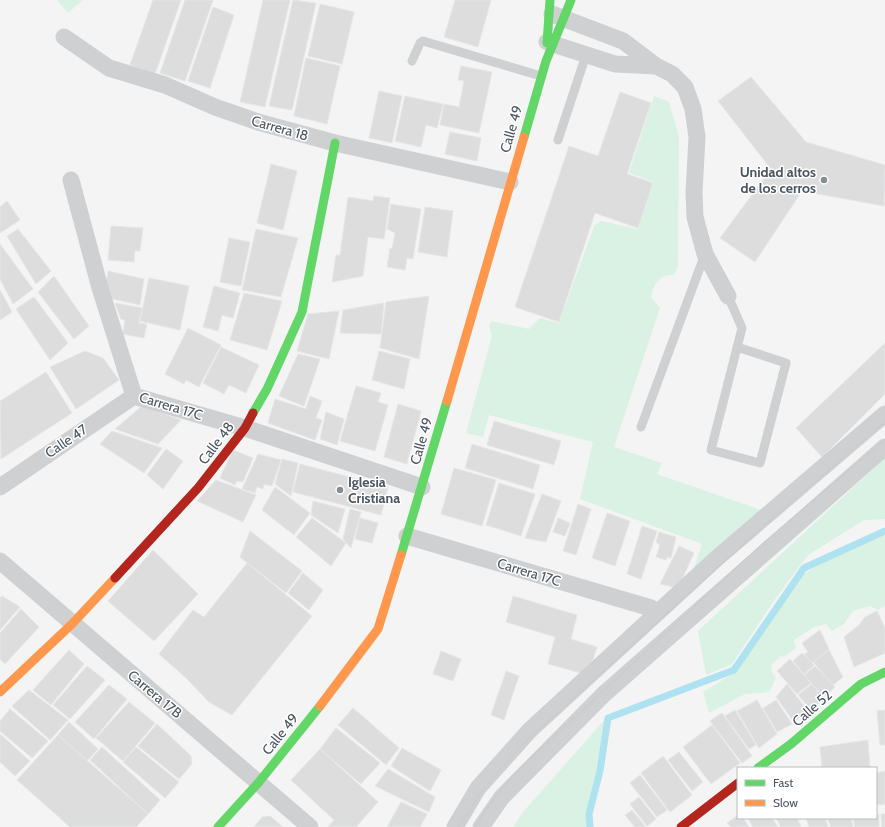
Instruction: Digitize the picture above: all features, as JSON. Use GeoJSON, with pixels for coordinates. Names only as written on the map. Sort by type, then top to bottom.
{"type":"FeatureCollection","features":[{"type":"Feature","properties":{"kind":"main road","name":"Calle 49"},"geometry":{"type":"LineString","coordinates":[[554,10],[571,0]]}},
{"type":"Feature","properties":{"kind":"main road","name":"Calle 49"},"geometry":{"type":"LineString","coordinates":[[218,827],[259,782],[314,715],[378,629],[422,487],[546,61],[554,10]]}},
{"type":"Feature","properties":{"kind":"main road","name":"Calle 49"},"geometry":{"type":"LineString","coordinates":[[550,43],[554,10]]}},
{"type":"Feature","properties":{"kind":"main road","name":"Calle 48"},"geometry":{"type":"LineString","coordinates":[[0,692],[72,624],[198,488],[245,428],[267,389],[302,312],[335,143]]}},
{"type":"Feature","properties":{"kind":"main road","name":"Calle 52"},"geometry":{"type":"LineString","coordinates":[[759,767],[791,744],[861,684],[885,672]]}},
{"type":"Feature","properties":{"kind":"main road"},"geometry":{"type":"LineString","coordinates":[[681,827],[737,784]]}},
{"type":"Feature","properties":{"kind":"street"},"geometry":{"type":"LineString","coordinates":[[554,10],[623,41],[656,66],[672,74],[685,87],[693,109],[697,137],[694,193],[695,216],[705,254],[728,296]]}},
{"type":"Feature","properties":{"kind":"street","name":"Carrera 18"},"geometry":{"type":"LineString","coordinates":[[64,37],[109,68],[165,85],[215,107],[258,122],[335,143],[510,182]]}},
{"type":"Feature","properties":{"kind":"street"},"geometry":{"type":"LineString","coordinates":[[550,43],[615,64],[656,66]]}},
{"type":"Feature","properties":{"kind":"street","name":"Carrera 17C"},"geometry":{"type":"LineString","coordinates":[[71,180],[100,288],[134,396],[245,428],[422,487]]}},
{"type":"Feature","properties":{"kind":"street","name":"Calle 47"},"geometry":{"type":"LineString","coordinates":[[0,487],[134,396]]}},
{"type":"Feature","properties":{"kind":"street"},"geometry":{"type":"LineString","coordinates":[[455,827],[478,788],[530,730],[717,558],[885,414]]}},
{"type":"Feature","properties":{"kind":"street"},"geometry":{"type":"LineString","coordinates":[[481,827],[502,797],[604,694],[885,447]]}},
{"type":"Feature","properties":{"kind":"street","name":"Carrera 17C"},"geometry":{"type":"LineString","coordinates":[[406,536],[651,608]]}},
{"type":"Feature","properties":{"kind":"street","name":"Carrera 17B"},"geometry":{"type":"LineString","coordinates":[[0,562],[310,827]]}},
{"type":"Feature","properties":{"kind":"lane"},"geometry":{"type":"LineString","coordinates":[[412,61],[420,43],[423,41],[541,76]]}},
{"type":"Feature","properties":{"kind":"lane"},"geometry":{"type":"LineString","coordinates":[[558,140],[586,55]]}},
{"type":"Feature","properties":{"kind":"lane"},"geometry":{"type":"LineString","coordinates":[[641,427],[705,254]]}},
{"type":"Feature","properties":{"kind":"lane"},"geometry":{"type":"LineString","coordinates":[[728,296],[742,328],[737,347],[711,450],[760,463],[786,363],[737,347]]}},
{"type":"Feature","properties":{"kind":"green space"},"geometry":{"type":"Polygon","coordinates":[[[57,0],[83,0],[68,13],[57,0]]]}},
{"type":"Feature","properties":{"kind":"green space"},"geometry":{"type":"Polygon","coordinates":[[[654,96],[669,102],[679,137],[678,265],[674,275],[665,276],[658,280],[652,292],[651,297],[660,308],[614,447],[662,463],[657,474],[761,510],[693,571],[702,544],[580,499],[593,442],[489,415],[483,437],[466,433],[492,336],[489,327],[491,321],[529,329],[540,318],[559,323],[594,226],[601,221],[638,229],[654,182],[629,173],[654,96]]]}},
{"type":"Feature","properties":{"kind":"green space"},"geometry":{"type":"Polygon","coordinates":[[[885,458],[885,519],[864,520],[808,555],[773,602],[732,664],[706,675],[698,631],[885,458]]]}},
{"type":"Feature","properties":{"kind":"green space"},"geometry":{"type":"Polygon","coordinates":[[[885,535],[885,606],[878,610],[870,606],[853,611],[844,624],[832,631],[826,624],[814,627],[794,640],[796,648],[784,657],[781,656],[771,665],[772,672],[776,678],[769,692],[745,694],[709,713],[703,692],[737,671],[752,643],[778,611],[799,577],[833,556],[885,535]]]}},
{"type":"Feature","properties":{"kind":"green space"},"geometry":{"type":"Polygon","coordinates":[[[606,718],[598,770],[587,810],[588,827],[513,827],[523,812],[606,718]]]}},
{"type":"Feature","properties":{"kind":"building"},"geometry":{"type":"Polygon","coordinates":[[[153,0],[181,0],[155,74],[130,65],[153,0]]]}},
{"type":"Feature","properties":{"kind":"building"},"geometry":{"type":"Polygon","coordinates":[[[185,0],[213,0],[185,81],[160,73],[185,0]]]}},
{"type":"Feature","properties":{"kind":"building"},"geometry":{"type":"Polygon","coordinates":[[[263,0],[290,0],[265,107],[240,102],[263,0]]]}},
{"type":"Feature","properties":{"kind":"building"},"geometry":{"type":"Polygon","coordinates":[[[293,0],[316,3],[292,110],[269,106],[293,0]]]}},
{"type":"Feature","properties":{"kind":"building"},"geometry":{"type":"Polygon","coordinates":[[[455,0],[491,0],[478,47],[444,37],[455,0]]]}},
{"type":"Feature","properties":{"kind":"building"},"geometry":{"type":"Polygon","coordinates":[[[320,4],[354,12],[342,64],[308,56],[320,4]]]}},
{"type":"Feature","properties":{"kind":"building"},"geometry":{"type":"Polygon","coordinates":[[[213,7],[234,15],[210,88],[188,81],[213,7]]]}},
{"type":"Feature","properties":{"kind":"building"},"geometry":{"type":"Polygon","coordinates":[[[306,58],[340,66],[327,124],[294,116],[306,58]]]}},
{"type":"Feature","properties":{"kind":"building"},"geometry":{"type":"Polygon","coordinates":[[[461,66],[492,72],[479,133],[440,125],[444,104],[459,107],[464,81],[458,80],[461,66]]]}},
{"type":"Feature","properties":{"kind":"building","name":"Unidad altos de los cerros"},"geometry":{"type":"Polygon","coordinates":[[[751,77],[806,142],[885,165],[884,206],[802,191],[755,262],[720,238],[771,169],[718,101],[751,77]]]}},
{"type":"Feature","properties":{"kind":"building"},"geometry":{"type":"Polygon","coordinates":[[[379,91],[402,96],[392,143],[369,138],[379,91]]]}},
{"type":"Feature","properties":{"kind":"building"},"geometry":{"type":"Polygon","coordinates":[[[620,92],[651,103],[627,174],[653,183],[638,228],[595,213],[559,322],[515,307],[569,146],[598,156],[620,92]]]}},
{"type":"Feature","properties":{"kind":"building"},"geometry":{"type":"Polygon","coordinates":[[[405,96],[443,104],[437,128],[426,125],[421,147],[395,141],[405,96]]]}},
{"type":"Feature","properties":{"kind":"building"},"geometry":{"type":"Polygon","coordinates":[[[450,132],[481,138],[477,161],[445,154],[450,132]]]}},
{"type":"Feature","properties":{"kind":"building"},"geometry":{"type":"Polygon","coordinates":[[[271,164],[297,171],[283,230],[257,223],[271,164]]]}},
{"type":"Feature","properties":{"kind":"building"},"geometry":{"type":"Polygon","coordinates":[[[374,196],[390,198],[384,239],[368,237],[363,276],[332,282],[336,255],[340,255],[348,197],[373,201],[374,196]]]}},
{"type":"Feature","properties":{"kind":"building"},"geometry":{"type":"Polygon","coordinates":[[[7,201],[20,220],[0,233],[0,207],[7,201]]]}},
{"type":"Feature","properties":{"kind":"building"},"geometry":{"type":"Polygon","coordinates":[[[391,204],[421,209],[413,259],[407,258],[405,270],[387,267],[390,248],[392,249],[395,233],[387,229],[391,204]]]}},
{"type":"Feature","properties":{"kind":"building"},"geometry":{"type":"Polygon","coordinates":[[[425,207],[453,211],[447,257],[418,252],[425,207]]]}},
{"type":"Feature","properties":{"kind":"building"},"geometry":{"type":"Polygon","coordinates":[[[111,226],[143,228],[140,251],[135,251],[134,262],[108,260],[111,226]]]}},
{"type":"Feature","properties":{"kind":"building"},"geometry":{"type":"Polygon","coordinates":[[[18,229],[51,271],[36,284],[7,236],[18,229]]]}},
{"type":"Feature","properties":{"kind":"building"},"geometry":{"type":"Polygon","coordinates":[[[256,229],[298,238],[281,297],[242,290],[256,229]]]}},
{"type":"Feature","properties":{"kind":"building"},"geometry":{"type":"Polygon","coordinates":[[[229,238],[250,242],[241,286],[220,282],[229,238]]]}},
{"type":"Feature","properties":{"kind":"building"},"geometry":{"type":"Polygon","coordinates":[[[0,244],[33,289],[13,304],[0,279],[0,244]]]}},
{"type":"Feature","properties":{"kind":"building"},"geometry":{"type":"Polygon","coordinates":[[[108,271],[144,279],[140,305],[109,298],[106,284],[108,271]]]}},
{"type":"Feature","properties":{"kind":"building"},"geometry":{"type":"Polygon","coordinates":[[[54,276],[89,326],[74,339],[38,292],[54,276]]]}},
{"type":"Feature","properties":{"kind":"building"},"geometry":{"type":"Polygon","coordinates":[[[149,278],[189,286],[180,330],[140,321],[149,278]]]}},
{"type":"Feature","properties":{"kind":"building"},"geometry":{"type":"Polygon","coordinates":[[[214,286],[240,293],[233,318],[222,315],[218,331],[203,327],[214,286]]]}},
{"type":"Feature","properties":{"kind":"building"},"geometry":{"type":"Polygon","coordinates":[[[0,290],[12,312],[0,320],[0,290]]]}},
{"type":"Feature","properties":{"kind":"building"},"geometry":{"type":"Polygon","coordinates":[[[244,293],[282,301],[267,350],[230,340],[244,293]]]}},
{"type":"Feature","properties":{"kind":"building"},"geometry":{"type":"Polygon","coordinates":[[[429,296],[419,359],[380,348],[386,302],[429,296]]]}},
{"type":"Feature","properties":{"kind":"building"},"geometry":{"type":"Polygon","coordinates":[[[34,297],[68,343],[50,360],[16,309],[34,297]]]}},
{"type":"Feature","properties":{"kind":"building"},"geometry":{"type":"Polygon","coordinates":[[[115,303],[142,308],[139,323],[147,324],[144,338],[123,334],[125,320],[121,319],[115,303]]]}},
{"type":"Feature","properties":{"kind":"building"},"geometry":{"type":"Polygon","coordinates":[[[384,303],[381,334],[340,333],[343,310],[384,303]]]}},
{"type":"Feature","properties":{"kind":"building"},"geometry":{"type":"Polygon","coordinates":[[[339,311],[329,359],[297,351],[308,314],[339,311]]]}},
{"type":"Feature","properties":{"kind":"building"},"geometry":{"type":"Polygon","coordinates":[[[188,328],[221,345],[199,387],[186,380],[184,384],[165,374],[188,328]]]}},
{"type":"Feature","properties":{"kind":"building"},"geometry":{"type":"Polygon","coordinates":[[[885,343],[885,394],[822,457],[796,428],[885,343]]]}},
{"type":"Feature","properties":{"kind":"building"},"geometry":{"type":"Polygon","coordinates":[[[221,347],[259,365],[246,393],[229,385],[224,394],[203,383],[221,347]]]}},
{"type":"Feature","properties":{"kind":"building"},"geometry":{"type":"Polygon","coordinates":[[[85,351],[103,358],[119,380],[76,409],[50,367],[85,351]]]}},
{"type":"Feature","properties":{"kind":"building"},"geometry":{"type":"Polygon","coordinates":[[[379,351],[410,359],[404,389],[372,380],[379,351]]]}},
{"type":"Feature","properties":{"kind":"building"},"geometry":{"type":"Polygon","coordinates":[[[298,354],[320,359],[304,406],[279,396],[298,354]]]}},
{"type":"Feature","properties":{"kind":"building"},"geometry":{"type":"Polygon","coordinates":[[[46,372],[72,413],[1,459],[0,401],[46,372]]]}},
{"type":"Feature","properties":{"kind":"building"},"geometry":{"type":"Polygon","coordinates":[[[356,386],[381,393],[378,402],[388,405],[375,451],[340,441],[356,386]]]}},
{"type":"Feature","properties":{"kind":"building"},"geometry":{"type":"Polygon","coordinates":[[[310,396],[322,401],[316,418],[322,420],[315,440],[268,423],[275,399],[306,409],[310,396]]]}},
{"type":"Feature","properties":{"kind":"building"},"geometry":{"type":"Polygon","coordinates":[[[398,404],[421,411],[407,464],[384,457],[398,404]]]}},
{"type":"Feature","properties":{"kind":"building"},"geometry":{"type":"Polygon","coordinates":[[[142,406],[181,420],[158,444],[115,429],[142,406]]]}},
{"type":"Feature","properties":{"kind":"building"},"geometry":{"type":"Polygon","coordinates":[[[326,412],[344,419],[337,445],[320,439],[326,412]]]}},
{"type":"Feature","properties":{"kind":"building"},"geometry":{"type":"Polygon","coordinates":[[[494,421],[561,441],[554,465],[487,445],[494,421]]]}},
{"type":"Feature","properties":{"kind":"building"},"geometry":{"type":"Polygon","coordinates":[[[112,431],[162,448],[144,473],[100,444],[112,431]]]}},
{"type":"Feature","properties":{"kind":"building"},"geometry":{"type":"Polygon","coordinates":[[[472,444],[540,465],[533,489],[465,468],[472,444]]]}},
{"type":"Feature","properties":{"kind":"building"},"geometry":{"type":"Polygon","coordinates":[[[166,449],[183,461],[163,489],[147,475],[166,449]]]}},
{"type":"Feature","properties":{"kind":"building"},"geometry":{"type":"Polygon","coordinates":[[[233,450],[253,458],[243,482],[237,481],[235,485],[220,478],[233,450]]]}},
{"type":"Feature","properties":{"kind":"building"},"geometry":{"type":"Polygon","coordinates":[[[258,454],[281,460],[272,486],[264,484],[263,489],[257,487],[255,493],[242,489],[258,454]]]}},
{"type":"Feature","properties":{"kind":"building"},"geometry":{"type":"Polygon","coordinates":[[[282,459],[298,463],[291,496],[275,484],[282,459]]]}},
{"type":"Feature","properties":{"kind":"building","name":"Iglesia Cristiana"},"geometry":{"type":"Polygon","coordinates":[[[300,464],[388,487],[381,515],[293,492],[300,464]]]}},
{"type":"Feature","properties":{"kind":"building"},"geometry":{"type":"Polygon","coordinates":[[[454,468],[496,480],[482,526],[441,514],[454,468]]]}},
{"type":"Feature","properties":{"kind":"building"},"geometry":{"type":"Polygon","coordinates":[[[216,480],[256,495],[243,522],[197,501],[216,480]]]}},
{"type":"Feature","properties":{"kind":"building"},"geometry":{"type":"Polygon","coordinates":[[[499,483],[535,494],[521,536],[486,525],[499,483]]]}},
{"type":"Feature","properties":{"kind":"building"},"geometry":{"type":"Polygon","coordinates":[[[275,487],[310,513],[294,535],[262,510],[275,487]]]}},
{"type":"Feature","properties":{"kind":"building"},"geometry":{"type":"Polygon","coordinates":[[[542,494],[561,501],[546,542],[525,538],[542,494]]]}},
{"type":"Feature","properties":{"kind":"building"},"geometry":{"type":"Polygon","coordinates":[[[313,501],[345,509],[338,533],[311,515],[313,501]]]}},
{"type":"Feature","properties":{"kind":"building"},"geometry":{"type":"Polygon","coordinates":[[[578,504],[591,509],[576,555],[563,551],[578,504]]]}},
{"type":"Feature","properties":{"kind":"building"},"geometry":{"type":"Polygon","coordinates":[[[350,509],[361,512],[351,548],[343,539],[350,509]]]}},
{"type":"Feature","properties":{"kind":"building"},"geometry":{"type":"Polygon","coordinates":[[[607,513],[630,521],[615,566],[592,558],[607,513]]]}},
{"type":"Feature","properties":{"kind":"building"},"geometry":{"type":"Polygon","coordinates":[[[312,518],[346,543],[331,566],[296,537],[312,518]]]}},
{"type":"Feature","properties":{"kind":"building"},"geometry":{"type":"Polygon","coordinates":[[[360,518],[378,523],[372,543],[355,539],[360,518]]]}},
{"type":"Feature","properties":{"kind":"building"},"geometry":{"type":"Polygon","coordinates":[[[558,518],[570,523],[565,536],[553,532],[558,518]]]}},
{"type":"Feature","properties":{"kind":"building"},"geometry":{"type":"Polygon","coordinates":[[[642,526],[657,531],[641,579],[627,574],[642,526]]]}},
{"type":"Feature","properties":{"kind":"building"},"geometry":{"type":"Polygon","coordinates":[[[250,531],[302,571],[286,593],[240,557],[250,531]]]}},
{"type":"Feature","properties":{"kind":"building"},"geometry":{"type":"Polygon","coordinates":[[[659,532],[676,537],[671,558],[667,557],[666,560],[656,557],[660,545],[656,542],[659,532]]]}},
{"type":"Feature","properties":{"kind":"building"},"geometry":{"type":"Polygon","coordinates":[[[679,546],[694,553],[678,588],[660,584],[679,546]]]}},
{"type":"Feature","properties":{"kind":"building"},"geometry":{"type":"Polygon","coordinates":[[[153,550],[198,594],[154,641],[108,601],[153,550]]]}},
{"type":"Feature","properties":{"kind":"building"},"geometry":{"type":"Polygon","coordinates":[[[247,563],[312,616],[232,715],[209,702],[186,678],[159,654],[193,610],[204,617],[247,563]]]}},
{"type":"Feature","properties":{"kind":"building"},"geometry":{"type":"Polygon","coordinates":[[[303,573],[323,590],[309,610],[288,593],[303,573]]]}},
{"type":"Feature","properties":{"kind":"building"},"geometry":{"type":"Polygon","coordinates":[[[2,596],[20,607],[0,630],[0,598],[2,596]]]}},
{"type":"Feature","properties":{"kind":"building"},"geometry":{"type":"Polygon","coordinates":[[[513,596],[577,615],[571,639],[597,647],[588,675],[548,664],[555,637],[506,622],[513,596]]]}},
{"type":"Feature","properties":{"kind":"building"},"geometry":{"type":"Polygon","coordinates":[[[21,609],[39,627],[5,664],[0,659],[0,633],[21,609]]]}},
{"type":"Feature","properties":{"kind":"building"},"geometry":{"type":"Polygon","coordinates":[[[877,611],[885,628],[885,653],[854,667],[844,637],[859,625],[865,617],[877,611]]]}},
{"type":"Feature","properties":{"kind":"building"},"geometry":{"type":"Polygon","coordinates":[[[820,630],[829,649],[812,663],[804,654],[808,652],[802,643],[820,630]]]}},
{"type":"Feature","properties":{"kind":"building"},"geometry":{"type":"Polygon","coordinates":[[[69,650],[84,664],[51,705],[33,690],[69,650]]]}},
{"type":"Feature","properties":{"kind":"building"},"geometry":{"type":"Polygon","coordinates":[[[829,650],[843,677],[833,685],[813,662],[829,650]]]}},
{"type":"Feature","properties":{"kind":"building"},"geometry":{"type":"Polygon","coordinates":[[[441,651],[461,659],[453,681],[433,674],[441,651]]]}},
{"type":"Feature","properties":{"kind":"building"},"geometry":{"type":"Polygon","coordinates":[[[802,653],[814,665],[804,674],[793,661],[802,653]]]}},
{"type":"Feature","properties":{"kind":"building"},"geometry":{"type":"Polygon","coordinates":[[[790,659],[811,683],[797,694],[777,671],[790,659]]]}},
{"type":"Feature","properties":{"kind":"building"},"geometry":{"type":"Polygon","coordinates":[[[87,666],[105,680],[70,719],[53,705],[87,666]]]}},
{"type":"Feature","properties":{"kind":"building"},"geometry":{"type":"Polygon","coordinates":[[[815,666],[835,687],[824,697],[804,675],[815,666]]]}},
{"type":"Feature","properties":{"kind":"building"},"geometry":{"type":"Polygon","coordinates":[[[506,671],[519,676],[504,720],[491,715],[506,671]]]}},
{"type":"Feature","properties":{"kind":"building"},"geometry":{"type":"Polygon","coordinates":[[[787,684],[808,711],[794,722],[776,697],[787,684]]]}},
{"type":"Feature","properties":{"kind":"building"},"geometry":{"type":"Polygon","coordinates":[[[812,684],[824,699],[811,710],[798,695],[812,684]]]}},
{"type":"Feature","properties":{"kind":"building"},"geometry":{"type":"Polygon","coordinates":[[[109,685],[127,699],[94,739],[75,722],[109,685]]]}},
{"type":"Feature","properties":{"kind":"building"},"geometry":{"type":"Polygon","coordinates":[[[29,690],[68,720],[50,740],[12,706],[29,690]]]}},
{"type":"Feature","properties":{"kind":"building"},"geometry":{"type":"Polygon","coordinates":[[[757,700],[777,734],[759,748],[737,711],[757,700]]]}},
{"type":"Feature","properties":{"kind":"building"},"geometry":{"type":"Polygon","coordinates":[[[776,700],[792,724],[777,732],[763,708],[776,700]]]}},
{"type":"Feature","properties":{"kind":"building"},"geometry":{"type":"Polygon","coordinates":[[[129,702],[155,723],[123,761],[96,738],[129,702]]]}},
{"type":"Feature","properties":{"kind":"building"},"geometry":{"type":"Polygon","coordinates":[[[353,708],[399,748],[386,765],[338,725],[353,708]]]}},
{"type":"Feature","properties":{"kind":"building"},"geometry":{"type":"Polygon","coordinates":[[[10,709],[48,741],[32,758],[0,731],[0,721],[10,709]]]}},
{"type":"Feature","properties":{"kind":"building"},"geometry":{"type":"Polygon","coordinates":[[[735,710],[756,745],[749,749],[725,716],[735,710]]]}},
{"type":"Feature","properties":{"kind":"building"},"geometry":{"type":"Polygon","coordinates":[[[885,710],[885,745],[880,745],[877,711],[885,710]]]}},
{"type":"Feature","properties":{"kind":"building"},"geometry":{"type":"Polygon","coordinates":[[[722,713],[752,756],[742,763],[710,721],[722,713]]]}},
{"type":"Feature","properties":{"kind":"building"},"geometry":{"type":"Polygon","coordinates":[[[69,722],[98,749],[87,761],[58,735],[69,722]]]}},
{"type":"Feature","properties":{"kind":"building"},"geometry":{"type":"Polygon","coordinates":[[[157,724],[191,756],[192,764],[179,779],[138,746],[157,724]]]}},
{"type":"Feature","properties":{"kind":"building"},"geometry":{"type":"Polygon","coordinates":[[[712,725],[740,763],[711,784],[683,747],[712,725]]]}},
{"type":"Feature","properties":{"kind":"building"},"geometry":{"type":"Polygon","coordinates":[[[336,728],[380,763],[361,784],[320,749],[336,728]]]}},
{"type":"Feature","properties":{"kind":"building"},"geometry":{"type":"Polygon","coordinates":[[[0,734],[30,761],[15,776],[0,762],[0,734]]]}},
{"type":"Feature","properties":{"kind":"building"},"geometry":{"type":"Polygon","coordinates":[[[58,735],[148,814],[136,827],[70,827],[17,780],[58,735]]]}},
{"type":"Feature","properties":{"kind":"building"},"geometry":{"type":"Polygon","coordinates":[[[868,740],[870,767],[822,767],[820,747],[868,740]]]}},
{"type":"Feature","properties":{"kind":"building"},"geometry":{"type":"Polygon","coordinates":[[[102,747],[160,800],[148,814],[90,760],[102,747]]]}},
{"type":"Feature","properties":{"kind":"building"},"geometry":{"type":"Polygon","coordinates":[[[136,747],[179,782],[165,798],[123,762],[136,747]]]}},
{"type":"Feature","properties":{"kind":"building"},"geometry":{"type":"Polygon","coordinates":[[[402,748],[441,770],[430,791],[391,766],[402,748]]]}},
{"type":"Feature","properties":{"kind":"building"},"geometry":{"type":"Polygon","coordinates":[[[320,749],[378,802],[356,827],[328,827],[334,820],[291,780],[320,749]]]}},
{"type":"Feature","properties":{"kind":"building"},"geometry":{"type":"Polygon","coordinates":[[[679,752],[703,782],[692,791],[668,760],[679,752]]]}},
{"type":"Feature","properties":{"kind":"building"},"geometry":{"type":"Polygon","coordinates":[[[663,756],[692,795],[670,812],[641,773],[663,756]]]}},
{"type":"Feature","properties":{"kind":"building"},"geometry":{"type":"Polygon","coordinates":[[[388,769],[435,797],[429,812],[375,786],[388,769]]]}},
{"type":"Feature","properties":{"kind":"building"},"geometry":{"type":"Polygon","coordinates":[[[885,771],[885,804],[877,805],[877,773],[885,771]]]}},
{"type":"Feature","properties":{"kind":"building"},"geometry":{"type":"Polygon","coordinates":[[[640,775],[667,810],[657,817],[630,783],[640,775]]]}},
{"type":"Feature","properties":{"kind":"building"},"geometry":{"type":"Polygon","coordinates":[[[639,797],[656,819],[647,826],[630,804],[639,797]]]}},
{"type":"Feature","properties":{"kind":"building"},"geometry":{"type":"Polygon","coordinates":[[[401,802],[427,814],[420,827],[387,827],[401,802]]]}},
{"type":"Feature","properties":{"kind":"building"},"geometry":{"type":"Polygon","coordinates":[[[632,810],[646,827],[635,827],[625,815],[632,810]]]}},
{"type":"Feature","properties":{"kind":"building"},"geometry":{"type":"Polygon","coordinates":[[[879,814],[879,827],[855,827],[853,819],[877,819],[877,815],[879,814]]]}},
{"type":"Feature","properties":{"kind":"building"},"geometry":{"type":"Polygon","coordinates":[[[881,814],[885,814],[885,827],[882,827],[881,814]]]}},
{"type":"Feature","properties":{"kind":"building"},"geometry":{"type":"Polygon","coordinates":[[[270,816],[283,827],[254,827],[262,817],[270,816]]]}},
{"type":"Feature","properties":{"kind":"building"},"geometry":{"type":"Polygon","coordinates":[[[737,816],[737,819],[744,819],[749,827],[731,827],[727,823],[737,816]]]}},
{"type":"Feature","properties":{"kind":"building"},"geometry":{"type":"Polygon","coordinates":[[[749,819],[773,819],[778,827],[753,827],[749,819]]]}},
{"type":"Feature","properties":{"kind":"building"},"geometry":{"type":"Polygon","coordinates":[[[777,819],[797,819],[801,827],[781,827],[777,819]]]}},
{"type":"Feature","properties":{"kind":"building"},"geometry":{"type":"Polygon","coordinates":[[[806,819],[825,819],[828,827],[809,827],[806,819]]]}},
{"type":"Feature","properties":{"kind":"building"},"geometry":{"type":"Polygon","coordinates":[[[827,819],[851,819],[853,827],[831,827],[827,819]]]}},
{"type":"Feature","properties":{"kind":"waterway"},"geometry":{"type":"LineString","coordinates":[[590,827],[589,814],[600,771],[608,718],[734,670],[804,568],[885,531]]}},
{"type":"Feature","properties":{"kind":"tram line"},"geometry":{"type":"LineString","coordinates":[[458,827],[483,790],[522,745],[760,529],[885,422]]}},
{"type":"Feature","properties":{"kind":"tram line"},"geometry":{"type":"LineString","coordinates":[[475,827],[502,788],[535,754],[763,543],[885,440]]}},
{"type":"Feature","properties":{"kind":"traffic: fast"},"geometry":{"type":"LineString","coordinates":[[547,43],[550,0]]}},
{"type":"Feature","properties":{"kind":"traffic: fast"},"geometry":{"type":"LineString","coordinates":[[524,137],[546,61],[571,0]]}},
{"type":"Feature","properties":{"kind":"traffic: fast"},"geometry":{"type":"LineString","coordinates":[[253,413],[267,389],[302,312],[335,143]]}},
{"type":"Feature","properties":{"kind":"traffic: fast"},"geometry":{"type":"LineString","coordinates":[[401,555],[447,401]]}},
{"type":"Feature","properties":{"kind":"traffic: fast"},"geometry":{"type":"LineString","coordinates":[[759,767],[791,744],[861,684],[885,672]]}},
{"type":"Feature","properties":{"kind":"traffic: fast"},"geometry":{"type":"LineString","coordinates":[[218,827],[259,782],[320,706]]}},
{"type":"Feature","properties":{"kind":"traffic: slow"},"geometry":{"type":"LineString","coordinates":[[447,401],[524,137]]}},
{"type":"Feature","properties":{"kind":"traffic: slow"},"geometry":{"type":"LineString","coordinates":[[320,706],[378,629],[401,555]]}},
{"type":"Feature","properties":{"kind":"traffic: slow"},"geometry":{"type":"LineString","coordinates":[[0,692],[72,624],[115,578]]}},
{"type":"Feature","properties":{"kind":"traffic: jam"},"geometry":{"type":"LineString","coordinates":[[115,578],[198,488],[245,428],[253,413]]}},
{"type":"Feature","properties":{"kind":"traffic: jam"},"geometry":{"type":"LineString","coordinates":[[681,827],[737,784]]}},
{"type":"Feature","properties":{"kind":"place","name":"Unidad altos de los cerros"},"geometry":{"type":"Point","coordinates":[824,180]}},
{"type":"Feature","properties":{"kind":"place","name":"Iglesia Cristiana"},"geometry":{"type":"Point","coordinates":[340,490]}}]}
